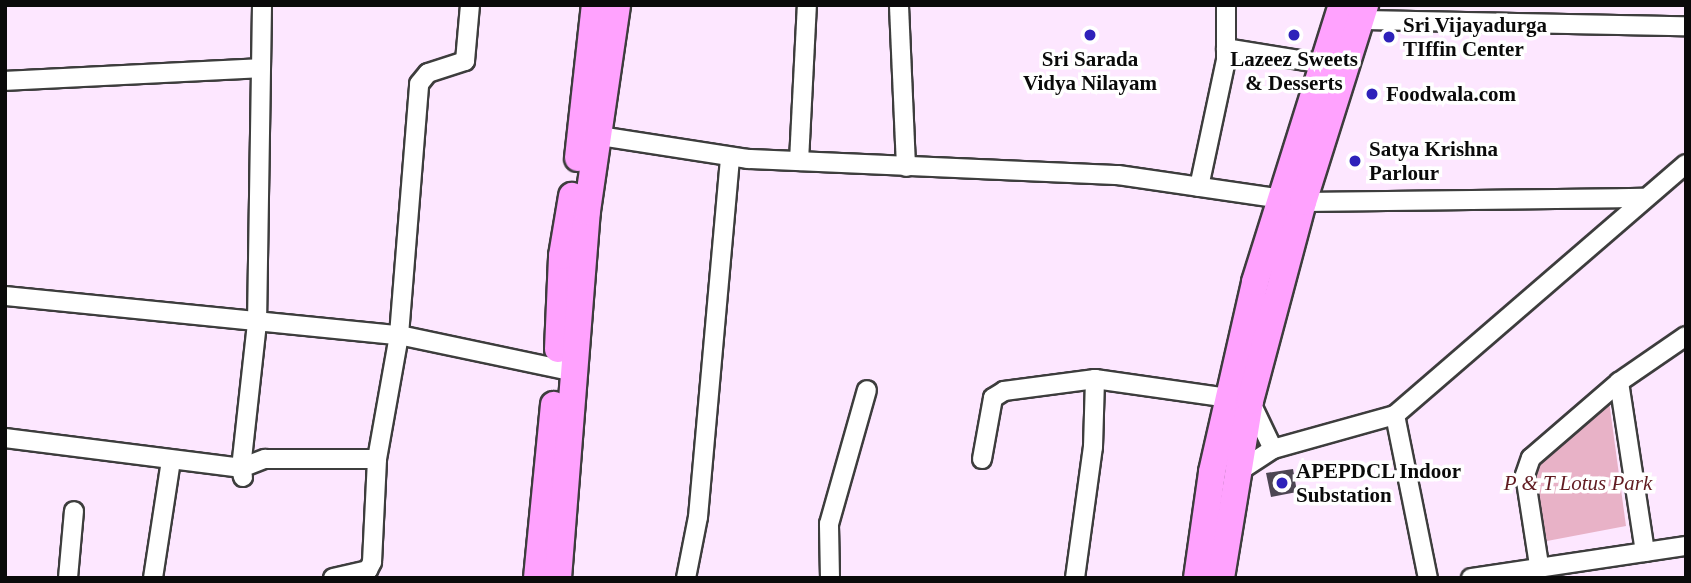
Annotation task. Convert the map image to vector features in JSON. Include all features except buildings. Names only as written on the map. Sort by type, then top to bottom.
[{"type":"main road","points":[[537,578],[566,371],[589,135],[595,5]]},
{"type":"main road","points":[[589,135],[617,5]]},
{"type":"main road","points":[[1197,578],[1324,64],[1356,10]]},
{"type":"main road","points":[[1292,199],[1356,10]]},
{"type":"main road","points":[[558,578],[566,371]]},
{"type":"main road","points":[[1221,578],[1238,471],[1240,398]]},
{"type":"street","points":[[243,473],[257,324],[262,5]]},
{"type":"street","points":[[333,578],[368,570],[372,562],[377,459],[399,335],[419,85],[428,73],[465,61],[470,5]]},
{"type":"street","points":[[799,161],[807,5]]},
{"type":"street","points":[[1199,187],[1226,48],[1226,5]]},
{"type":"street","points":[[899,6],[906,167]]},
{"type":"street","points":[[1356,10],[1686,26]]},
{"type":"street","points":[[1226,48],[1324,64]]},
{"type":"street","points":[[5,81],[260,68]]},
{"type":"street","points":[[589,135],[730,157],[1118,175],[1292,199],[1643,198]]},
{"type":"street","points":[[686,578],[698,517],[730,157]]},
{"type":"street","points":[[1238,471],[1273,449],[1395,415],[1643,198],[1686,164]]},
{"type":"street","points":[[5,296],[257,324],[399,335],[566,371]]},
{"type":"street","points":[[1539,565],[1527,466],[1619,382],[1686,336]]},
{"type":"street","points":[[982,459],[993,398],[1017,389],[1095,379],[1240,398],[1273,449]]},
{"type":"street","points":[[1075,578],[1093,447],[1095,379]]},
{"type":"street","points":[[1619,382],[1645,552]]},
{"type":"street","points":[[830,578],[829,524],[867,390]]},
{"type":"street","points":[[1395,415],[1428,578]]},
{"type":"street","points":[[5,438],[171,460],[243,473],[305,456],[377,459]]},
{"type":"street","points":[[153,578],[171,460]]},
{"type":"street","points":[[68,578],[74,511]]},
{"type":"street","points":[[1471,578],[1539,565],[1686,546]]},
{"type":"green space","name":"P & T Lotus Park","points":[[1609,401],[1626,526],[1547,541],[1532,466]]},
{"type":"place","name":"Sri Sarada Vidya Nilayam","points":[[1090,35]]},
{"type":"place","name":"Lazeez Sweets & Desserts","points":[[1294,35]]},
{"type":"place","name":"Sri Vijayadurga TIffin Center","points":[[1389,37]]},
{"type":"place","name":"Foodwala.com","points":[[1372,94]]},
{"type":"place","name":"Satya Krishna Parlour","points":[[1355,161]]},
{"type":"place","name":"APEPDCL Indoor Substation","points":[[1282,483]]}]
